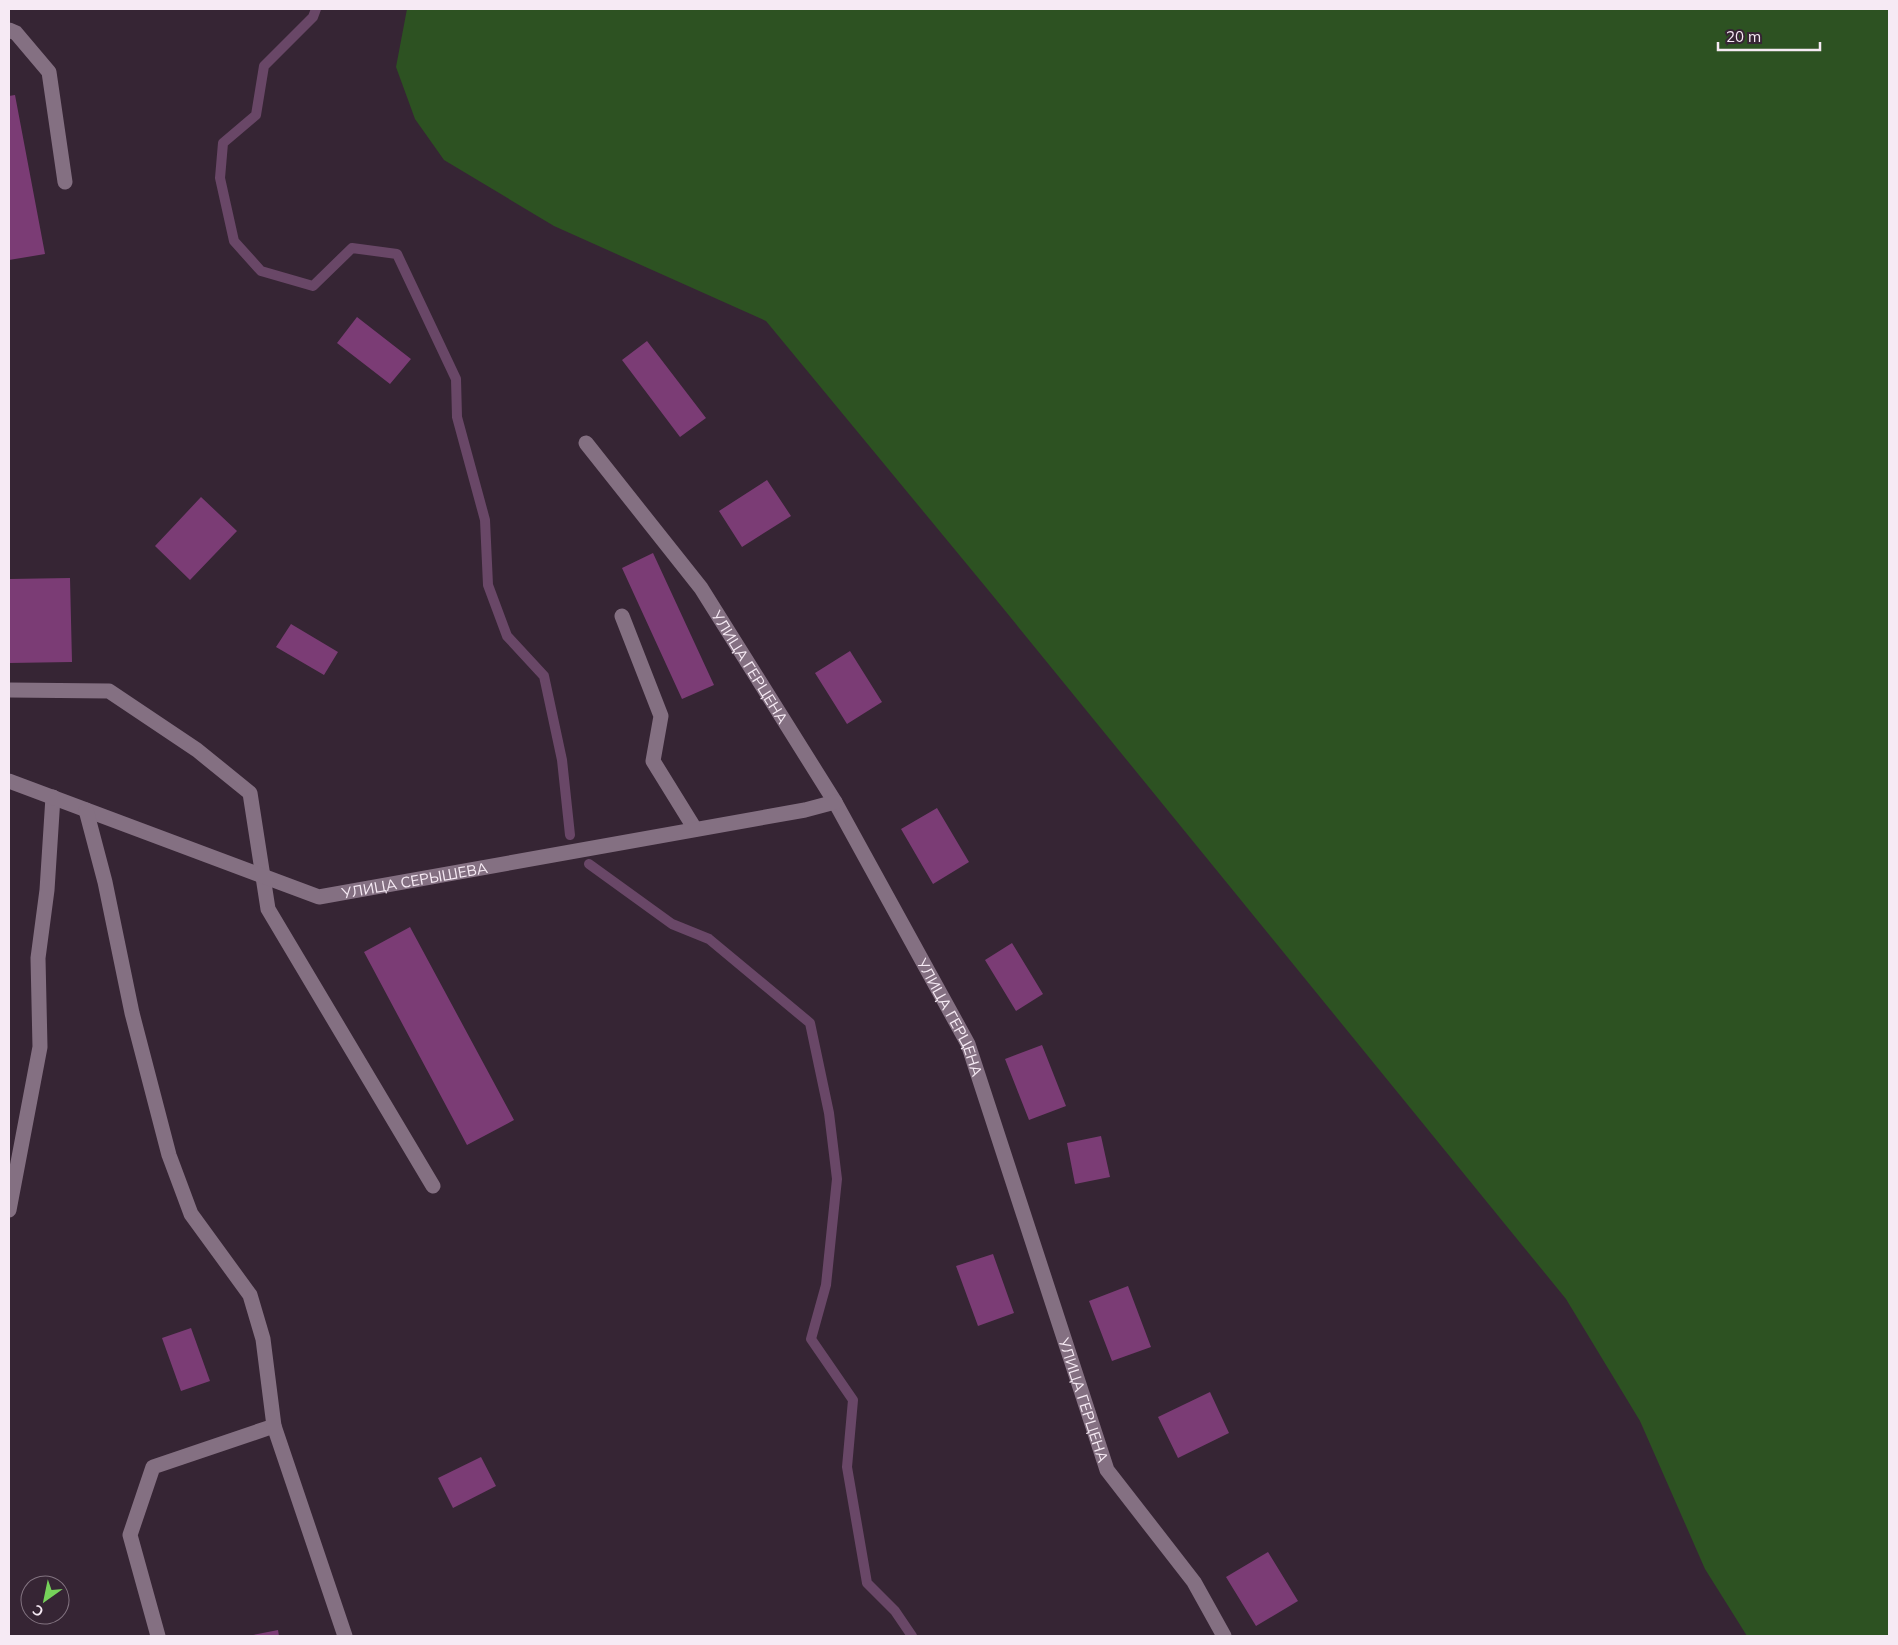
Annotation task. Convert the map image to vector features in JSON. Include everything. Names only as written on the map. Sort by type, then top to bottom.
[{"type":"street","points":[[9,30],[16,33],[48,72],[65,182]]},
{"type":"street","name":"УЛИЦА ГЕРЦЕНА","points":[[586,443],[701,588],[835,802],[968,1044],[1107,1470],[1194,1582],[1224,1636]]},
{"type":"street","points":[[622,616],[661,716],[653,761],[695,829]]},
{"type":"street","points":[[9,690],[109,691],[197,750],[250,794],[268,909],[433,1186]]},
{"type":"street","name":"УЛИЦА СЕРЫШЕВА","points":[[9,781],[319,897],[835,802]]},
{"type":"street","points":[[9,1210],[40,1047],[38,958],[47,890],[53,798]]},
{"type":"street","points":[[86,810],[105,882],[132,1013],[169,1156],[191,1214],[250,1295],[263,1339],[274,1426],[345,1636]]},
{"type":"street","points":[[158,1636],[130,1535],[153,1467],[274,1426]]},
{"type":"green space","points":[[407,9],[1889,9],[1889,1636],[1747,1636],[1705,1569],[1640,1421],[1566,1299],[989,591],[766,321],[554,226],[444,160],[415,119],[396,67]]},
{"type":"building","points":[[15,95],[45,254],[9,260],[9,96]]},
{"type":"building","points":[[357,317],[411,359],[390,384],[337,343]]},
{"type":"building","points":[[647,341],[706,418],[680,437],[622,360]]},
{"type":"building","points":[[767,480],[791,516],[742,547],[719,511]]},
{"type":"building","points":[[201,497],[237,531],[190,580],[155,546]]},
{"type":"building","points":[[653,553],[714,685],[682,699],[622,568]]},
{"type":"building","points":[[70,578],[72,662],[9,663],[9,579]]},
{"type":"building","points":[[291,624],[338,652],[324,675],[276,647]]},
{"type":"building","points":[[850,651],[882,702],[847,724],[815,673]]},
{"type":"building","points":[[937,808],[969,862],[933,884],[901,829]]},
{"type":"building","points":[[410,927],[514,1120],[467,1145],[364,952]]},
{"type":"building","points":[[1012,943],[1043,994],[1016,1011],[985,960]]},
{"type":"building","points":[[1042,1045],[1066,1106],[1029,1120],[1005,1059]]},
{"type":"building","points":[[1101,1136],[1110,1177],[1075,1184],[1067,1143]]},
{"type":"building","points":[[993,1254],[1014,1313],[978,1326],[956,1266]]},
{"type":"building","points":[[1128,1286],[1151,1347],[1112,1361],[1089,1301]]},
{"type":"building","points":[[191,1328],[210,1381],[181,1391],[162,1338]]},
{"type":"building","points":[[1210,1392],[1229,1433],[1178,1458],[1158,1417]]},
{"type":"building","points":[[481,1457],[496,1486],[453,1508],[438,1478]]},
{"type":"building","points":[[1268,1552],[1298,1601],[1256,1626],[1226,1577]]},
{"type":"building","points":[[278,1630],[279,1636],[253,1636],[253,1635]]},
{"type":"waterway","points":[[316,9],[313,17],[264,66],[256,115],[223,143],[220,178],[234,241],[261,271],[313,286],[352,248],[397,254],[456,379],[457,417],[485,520],[488,585],[507,636],[544,676],[562,760],[570,835]]},
{"type":"waterway","points":[[589,864],[672,924],[709,939],[810,1023],[829,1113],[837,1179],[826,1285],[811,1339],[853,1400],[847,1467],[867,1583],[895,1611],[912,1636]]}]
